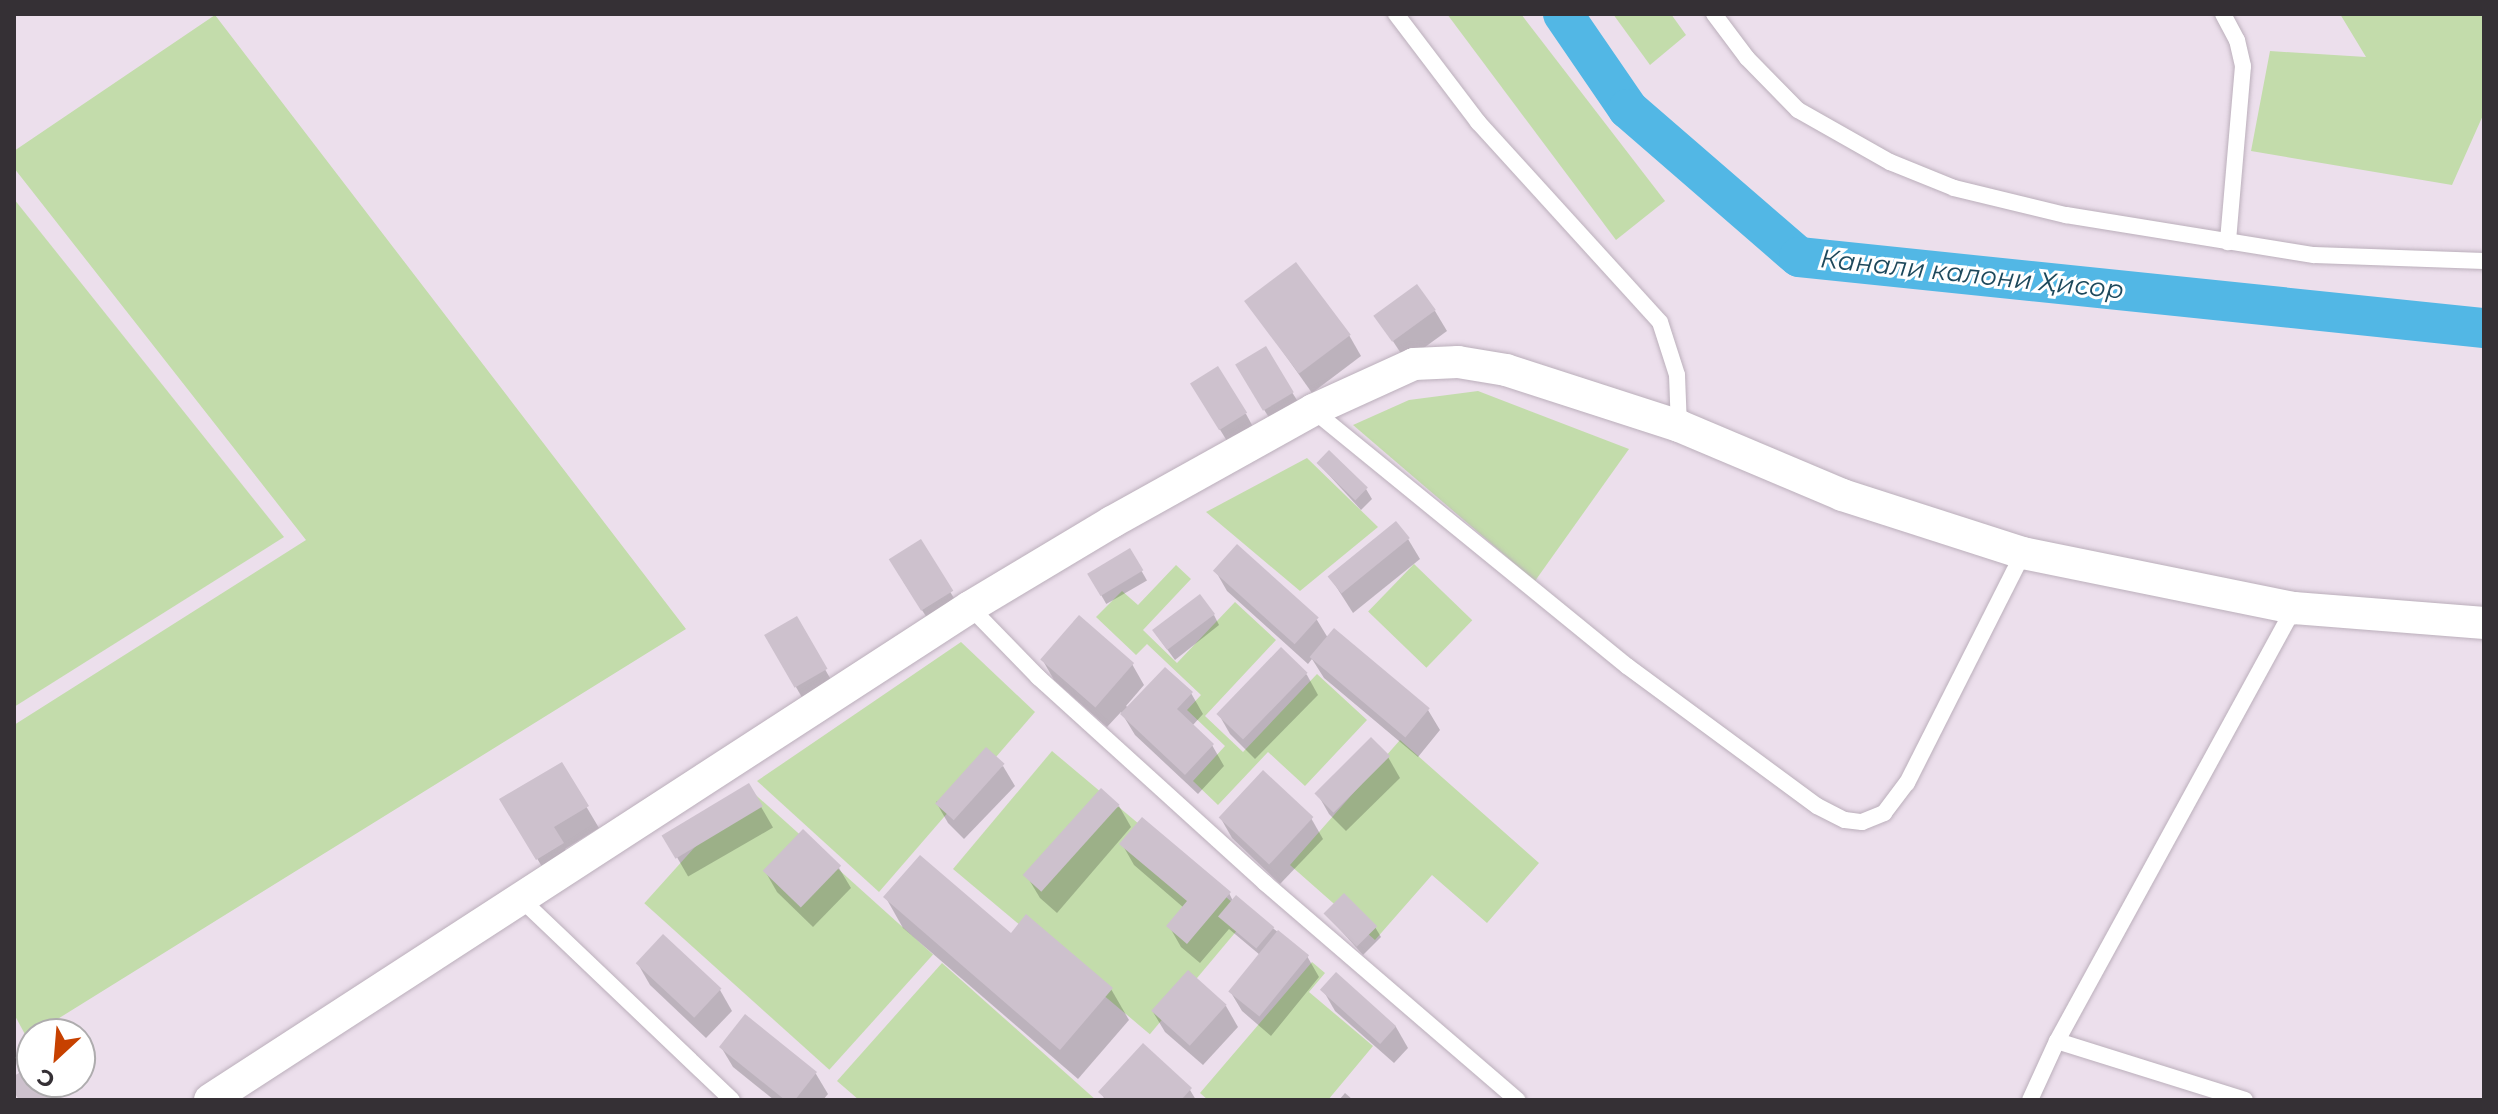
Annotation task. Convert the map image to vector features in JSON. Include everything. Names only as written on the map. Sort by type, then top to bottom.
[{"type":"street","points":[[210,1100],[970,607],[1112,522],[1313,410],[1414,364],[1458,362],[1506,370],[1679,426],[1842,495],[2023,553],[2294,608],[2484,623]]},
{"type":"lane","points":[[1396,14],[1478,122],[1660,322],[1677,375],[1679,426]]},
{"type":"lane","points":[[1714,14],[1747,58],[1798,110],[1890,162],[1954,188],[2066,215],[2314,255],[2484,261]]},
{"type":"lane","points":[[2223,14],[2237,40],[2243,66],[2228,242]]},
{"type":"lane","points":[[1313,410],[1627,666],[1817,806],[1845,820],[1862,822],[1884,813],[1907,783],[2023,553]]},
{"type":"lane","points":[[970,607],[1038,677],[1265,883],[1517,1100]]},
{"type":"lane","points":[[2030,1100],[2057,1041],[2294,608]]},
{"type":"lane","points":[[521,899],[732,1100]]},
{"type":"lane","points":[[2057,1041],[2245,1100]]},
{"type":"green space","points":[[1447,14],[1521,14],[1665,201],[1616,240]]},
{"type":"green space","points":[[1613,14],[1671,14],[1686,35],[1650,65]]},
{"type":"green space","points":[[2340,14],[2484,14],[2484,113],[2452,185],[2251,151],[2270,51],[2366,57]]},
{"type":"green space","points":[[215,15],[686,629],[59,1018],[16,1018],[14,1014],[14,725],[306,540],[14,168],[14,151]]},
{"type":"green space","points":[[14,199],[284,537],[14,707]]},
{"type":"green space","points":[[1478,391],[1629,449],[1535,581],[1353,425],[1409,400]]},
{"type":"green space","points":[[1307,458],[1378,527],[1300,591],[1206,512]]},
{"type":"green space","points":[[1414,564],[1472,620],[1426,668],[1368,611]]},
{"type":"green space","points":[[1176,565],[1191,579],[1143,630],[1177,663],[1235,602],[1276,640],[1205,716],[1243,752],[1317,674],[1367,720],[1305,786],[1268,752],[1218,805],[1193,781],[1225,746],[1187,710],[1201,695],[1147,644],[1136,655],[1096,617],[1122,591],[1138,605]]},
{"type":"green space","points":[[961,642],[1035,712],[879,892],[757,781]]},
{"type":"green space","points":[[1400,740],[1539,863],[1487,923],[1432,875],[1375,940],[1290,865]]},
{"type":"green space","points":[[1052,751],[1249,916],[1150,1034],[953,869]]},
{"type":"green space","points":[[748,788],[933,955],[829,1070],[644,903]]},
{"type":"green space","points":[[1312,962],[1325,973],[1309,992],[1373,1046],[1328,1100],[1208,1100],[1200,1093]]},
{"type":"green space","points":[[942,963],[1096,1100],[859,1100],[837,1081]]},
{"type":"building","points":[[1296,262],[1351,335],[1299,374],[1244,301]]},
{"type":"building","points":[[1417,284],[1436,310],[1392,342],[1373,316]]},
{"type":"building","points":[[1266,346],[1294,392],[1263,411],[1235,365]]},
{"type":"building","points":[[1218,366],[1247,413],[1219,430],[1190,383]]},
{"type":"building","points":[[1329,450],[1368,488],[1355,500],[1316,463]]},
{"type":"building","points":[[1396,521],[1410,538],[1341,593],[1328,576]]},
{"type":"building","points":[[921,539],[953,591],[921,611],[889,559]]},
{"type":"building","points":[[1237,544],[1319,618],[1295,644],[1213,571]]},
{"type":"building","points":[[1130,548],[1143,570],[1101,596],[1087,574]]},
{"type":"building","points":[[1200,594],[1215,614],[1167,650],[1152,630]]},
{"type":"building","points":[[1079,615],[1134,663],[1095,707],[1040,660]]},
{"type":"building","points":[[797,616],[828,669],[795,688],[764,635]]},
{"type":"building","points":[[1334,628],[1430,708],[1405,737],[1310,657]]},
{"type":"building","points":[[1281,647],[1308,673],[1243,740],[1216,714]]},
{"type":"building","points":[[1165,667],[1193,692],[1177,709],[1214,744],[1185,775],[1120,714]]},
{"type":"building","points":[[1371,737],[1390,756],[1334,813],[1314,794]]},
{"type":"building","points":[[986,747],[1005,764],[954,820],[935,803]]},
{"type":"building","points":[[562,762],[589,806],[554,827],[564,843],[536,860],[499,799]]},
{"type":"building","points":[[1263,770],[1313,817],[1269,865],[1219,818]]},
{"type":"building","points":[[749,783],[763,806],[675,859],[662,836]]},
{"type":"building","points":[[1101,788],[1120,805],[1041,892],[1023,875]]},
{"type":"building","points":[[1142,817],[1231,892],[1187,944],[1166,926],[1187,901],[1119,844]]},
{"type":"building","points":[[803,829],[841,866],[801,908],[763,871]]},
{"type":"building","points":[[920,855],[1011,933],[1026,914],[1113,988],[1060,1050],[883,897]]},
{"type":"building","points":[[1344,893],[1377,926],[1357,947],[1323,914]]},
{"type":"building","points":[[1236,895],[1274,927],[1256,949],[1218,916]]},
{"type":"building","points":[[1278,930],[1309,955],[1259,1017],[1228,991]]},
{"type":"building","points":[[663,934],[722,989],[694,1018],[636,963]]},
{"type":"building","points":[[1188,970],[1227,1005],[1190,1046],[1151,1011]]},
{"type":"building","points":[[1336,972],[1396,1026],[1380,1044],[1320,990]]},
{"type":"building","points":[[745,1014],[817,1072],[795,1100],[785,1100],[719,1047]]},
{"type":"building","points":[[1143,1043],[1192,1088],[1181,1100],[1107,1100],[1098,1092]]},
{"type":"building","points":[[18,1098],[63,1100],[19,1100]]},
{"type":"waterway","name":"Канали калони Ҳисор","points":[[1563,14],[1628,109],[1799,257],[2484,328]]}]
